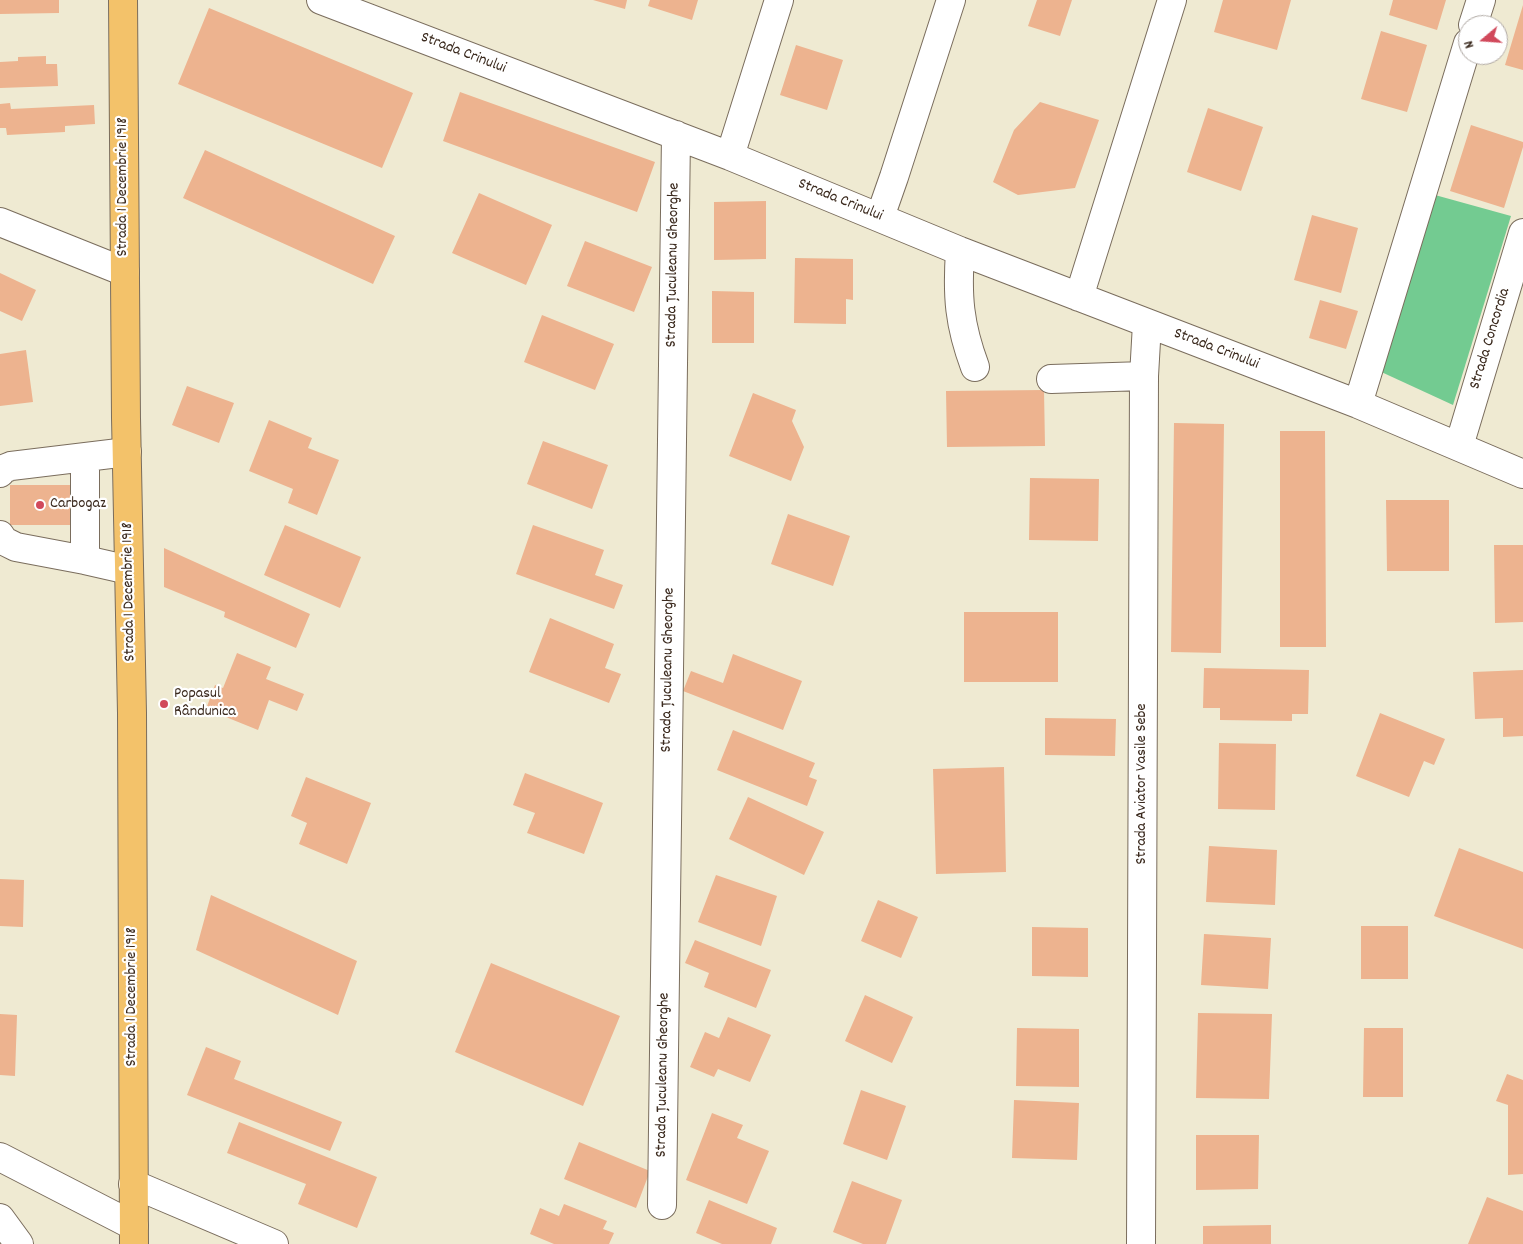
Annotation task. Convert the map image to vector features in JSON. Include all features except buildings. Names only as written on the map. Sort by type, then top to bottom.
[{"type":"main road","name":"Strada 1 Decembrie 1918","points":[[123,0],[127,452],[132,722],[134,1235]]},
{"type":"street","name":"Strada Crinului","points":[[322,0],[730,156],[960,251],[1358,404],[1523,474]]},
{"type":"street","points":[[730,156],[779,0]]},
{"type":"street","points":[[880,217],[951,0]]},
{"type":"street","points":[[1079,297],[1172,0]]},
{"type":"street","points":[[1477,15],[1481,0]]},
{"type":"street","points":[[1358,404],[1461,65]]},
{"type":"street","name":"Strada Țuculeanu Gheorghe","points":[[662,1205],[676,135]]},
{"type":"street","points":[[0,222],[125,272]]},
{"type":"street","name":"Strada Concordia","points":[[1459,446],[1523,233]]},
{"type":"street","points":[[960,251],[957,288],[960,316],[966,342],[975,367]]},
{"type":"street","name":"Strada Aviator Vasile Sebe","points":[[1141,1244],[1144,376],[1147,324]]},
{"type":"street","points":[[1051,379],[1144,376]]},
{"type":"street","points":[[0,473],[1,470],[10,466],[127,452]]},
{"type":"street","points":[[85,457],[85,560]]},
{"type":"street","points":[[0,535],[4,542],[16,547],[129,570]]},
{"type":"street","points":[[0,1157],[134,1235]]},
{"type":"street","points":[[133,1184],[274,1244]]},
{"type":"street","points":[[0,1218],[19,1244]]},
{"type":"green space","points":[[1435,195],[1511,216],[1453,405],[1377,370]]},
{"type":"place","name":"Carbogaz","points":[[40,505]]},
{"type":"place","name":"Popasul Rândunica","points":[[164,704]]}]
